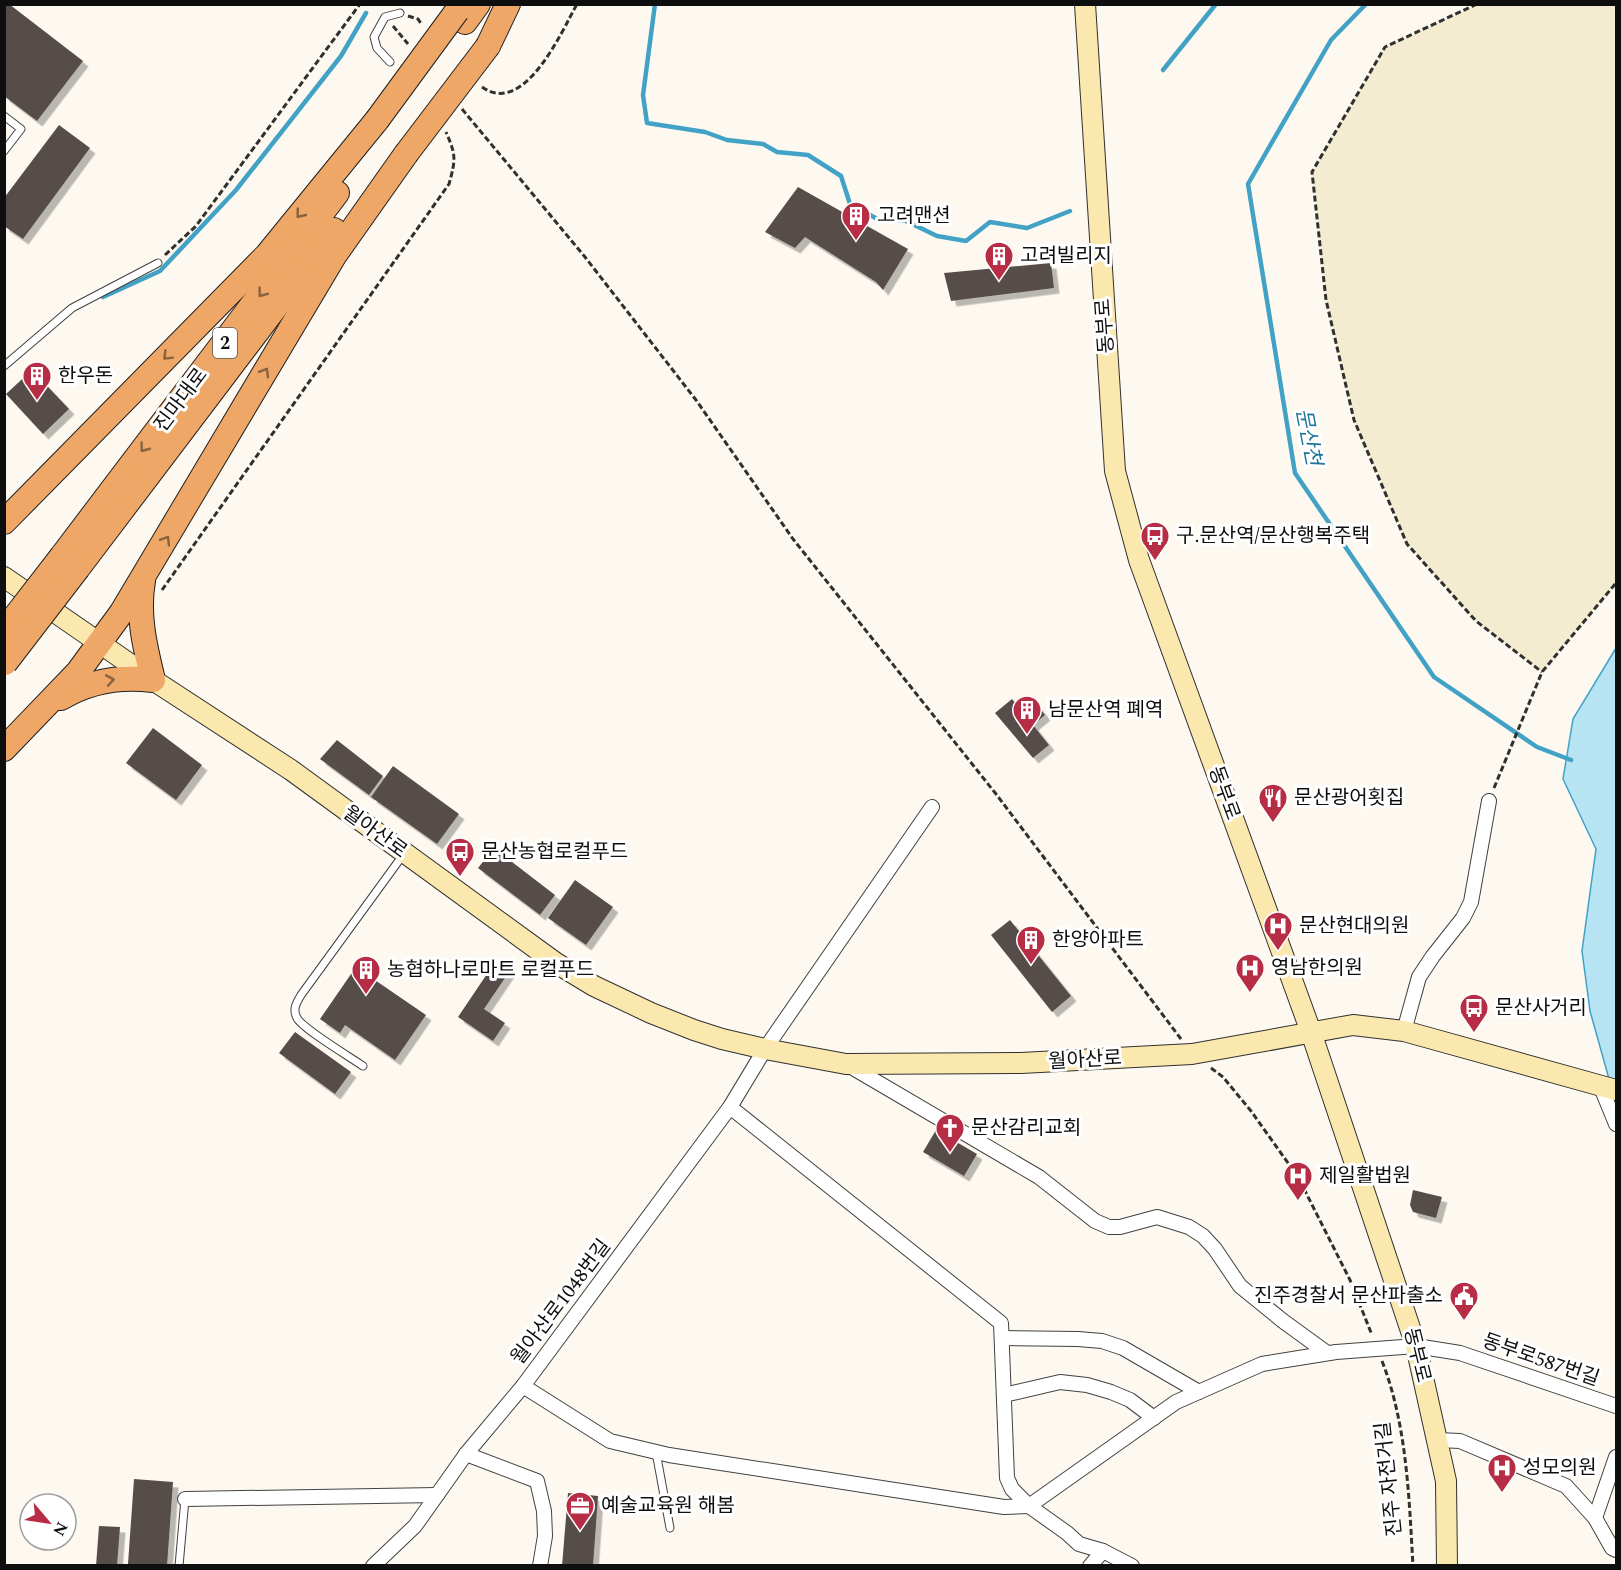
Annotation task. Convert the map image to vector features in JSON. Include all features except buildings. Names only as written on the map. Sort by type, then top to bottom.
[{"type":"highway","name":"2","points":[[392,137],[472,20],[502,4]]},
{"type":"highway","points":[[39,713],[62,697],[84,686],[134,677],[153,680],[144,645],[141,609],[152,584],[334,256],[392,137],[472,20],[508,4]]},
{"type":"highway","points":[[7,518],[267,255],[392,137]]},
{"type":"highway","name":"진마대로","points":[[70,562],[392,137]]},
{"type":"highway","name":"2","points":[[4,631],[70,562]]},
{"type":"highway","name":"2","points":[[4,663],[70,562]]},
{"type":"highway","points":[[4,749],[78,672],[123,612],[152,584]]},
{"type":"main road","name":"동부로","points":[[1085,4],[1115,471],[1139,560],[1311,1032],[1416,1346],[1446,1481],[1448,1566]]},
{"type":"main road","name":"월아산로","points":[[4,577],[153,680],[291,771],[556,963],[594,986],[651,1013],[722,1039],[846,1064],[1021,1063],[1192,1054],[1353,1025],[1404,1031],[1609,1088]]},
{"type":"street","points":[[1404,1031],[1419,977],[1432,956],[1463,918],[1471,902],[1489,801]]},
{"type":"street","points":[[765,1049],[932,807]]},
{"type":"street","name":"월아산로1048번길","points":[[373,1566],[415,1526],[466,1454],[523,1386],[730,1107],[765,1049]]},
{"type":"street","points":[[846,1064],[1031,1172],[1095,1221],[1109,1227],[1120,1227],[1157,1217],[1189,1227],[1203,1236],[1215,1249],[1240,1286],[1327,1353]]},
{"type":"street","points":[[1609,1088],[1617,1124]]},
{"type":"street","points":[[730,1107],[1001,1323],[1006,1479],[1012,1489],[1029,1506],[1079,1544],[1103,1551],[1132,1566]]},
{"type":"street","points":[[1003,1338],[1102,1341],[1123,1348],[1198,1392]]},
{"type":"street","name":"동부로587번길","points":[[1029,1506],[1176,1402],[1262,1364],[1327,1353],[1416,1346],[1460,1353],[1617,1406]]},
{"type":"street","points":[[1004,1395],[1060,1382],[1087,1385],[1111,1392],[1130,1401],[1154,1418]]},
{"type":"street","points":[[523,1386],[610,1441],[656,1452],[983,1504],[1004,1507],[1029,1506]]},
{"type":"street","points":[[1438,1440],[1460,1441],[1566,1486],[1595,1518],[1612,1548],[1617,1550]]},
{"type":"street","points":[[466,1454],[537,1481],[544,1511],[545,1536],[540,1566]]},
{"type":"street","points":[[1595,1518],[1617,1457]]},
{"type":"street","points":[[185,1499],[437,1495]]},
{"type":"street","points":[[1090,1566],[1103,1551]]},
{"type":"lane","points":[[390,62],[377,48],[374,37],[385,17],[399,13]]},
{"type":"lane","points":[[4,116],[21,129],[4,151]]},
{"type":"lane","points":[[4,366],[72,308],[158,263]]},
{"type":"lane","points":[[363,1066],[305,1027],[296,1017],[295,1007],[301,995],[404,853]]},
{"type":"lane","points":[[656,1452],[670,1528]]},
{"type":"lane","points":[[179,1566],[185,1499]]},
{"type":"path","points":[[158,263],[196,226],[360,4]]},
{"type":"path","points":[[1477,4],[1384,47],[1312,172],[1326,300],[1353,420],[1407,544],[1476,621],[1542,672]]},
{"type":"path","points":[[385,17],[414,52]]},
{"type":"path","name":"진주 자전거길","points":[[458,104],[585,257],[696,400],[793,539],[996,794],[1192,1054],[1223,1077],[1251,1110],[1298,1177],[1350,1280],[1386,1373],[1401,1426],[1413,1566]]},
{"type":"path","points":[[152,584],[449,184],[455,153],[443,123]]},
{"type":"path","points":[[1489,801],[1542,672],[1617,583]]},
{"type":"shaded area","points":[[1477,5],[1616,5],[1616,583],[1542,672],[1476,621],[1407,544],[1354,420],[1326,300],[1312,172],[1385,47]]},
{"type":"water","points":[[1616,648],[1616,1104],[1590,1011],[1582,951],[1596,849],[1563,779],[1573,719]]},
{"type":"waterway","points":[[655,4],[643,95],[647,123],[705,132],[727,140],[763,144],[777,152],[808,155],[841,176],[850,204],[881,221],[904,220],[937,236],[966,241],[990,222],[1027,228],[1070,211]]},
{"type":"waterway","points":[[1163,70],[1216,4]]},
{"type":"waterway","name":"문산천","points":[[1366,4],[1331,40],[1248,184],[1295,473],[1434,677],[1537,747],[1571,760]]},
{"type":"waterway","points":[[103,297],[160,271],[236,190],[341,56],[366,13]]},
{"type":"place","name":"고려맨션","points":[[856,242]]},
{"type":"place","name":"고려빌리지","points":[[999,282]]},
{"type":"place","name":"한우돈","points":[[37,402]]},
{"type":"place","name":"구.문산역/문산행복주택","points":[[1155,562]]},
{"type":"place","name":"남문산역 폐역","points":[[1027,736]]},
{"type":"place","name":"문산광어횟집","points":[[1273,824]]},
{"type":"place","name":"문산농협로컬푸드","points":[[460,878]]},
{"type":"place","name":"문산현대의원","points":[[1278,952]]},
{"type":"place","name":"한양아파트","points":[[1031,966]]},
{"type":"place","name":"영남한의원","points":[[1250,994]]},
{"type":"place","name":"농협하나로마트 로컬푸드","points":[[366,996]]},
{"type":"place","name":"문산사거리","points":[[1474,1034]]},
{"type":"place","name":"문산감리교회","points":[[950,1154]]},
{"type":"place","name":"제일활법원","points":[[1298,1202]]},
{"type":"place","name":"진주경찰서 문산파출소","points":[[1464,1322]]},
{"type":"place","name":"성모의원","points":[[1502,1494]]},
{"type":"place","name":"예술교육원 해봄","points":[[580,1532]]}]
